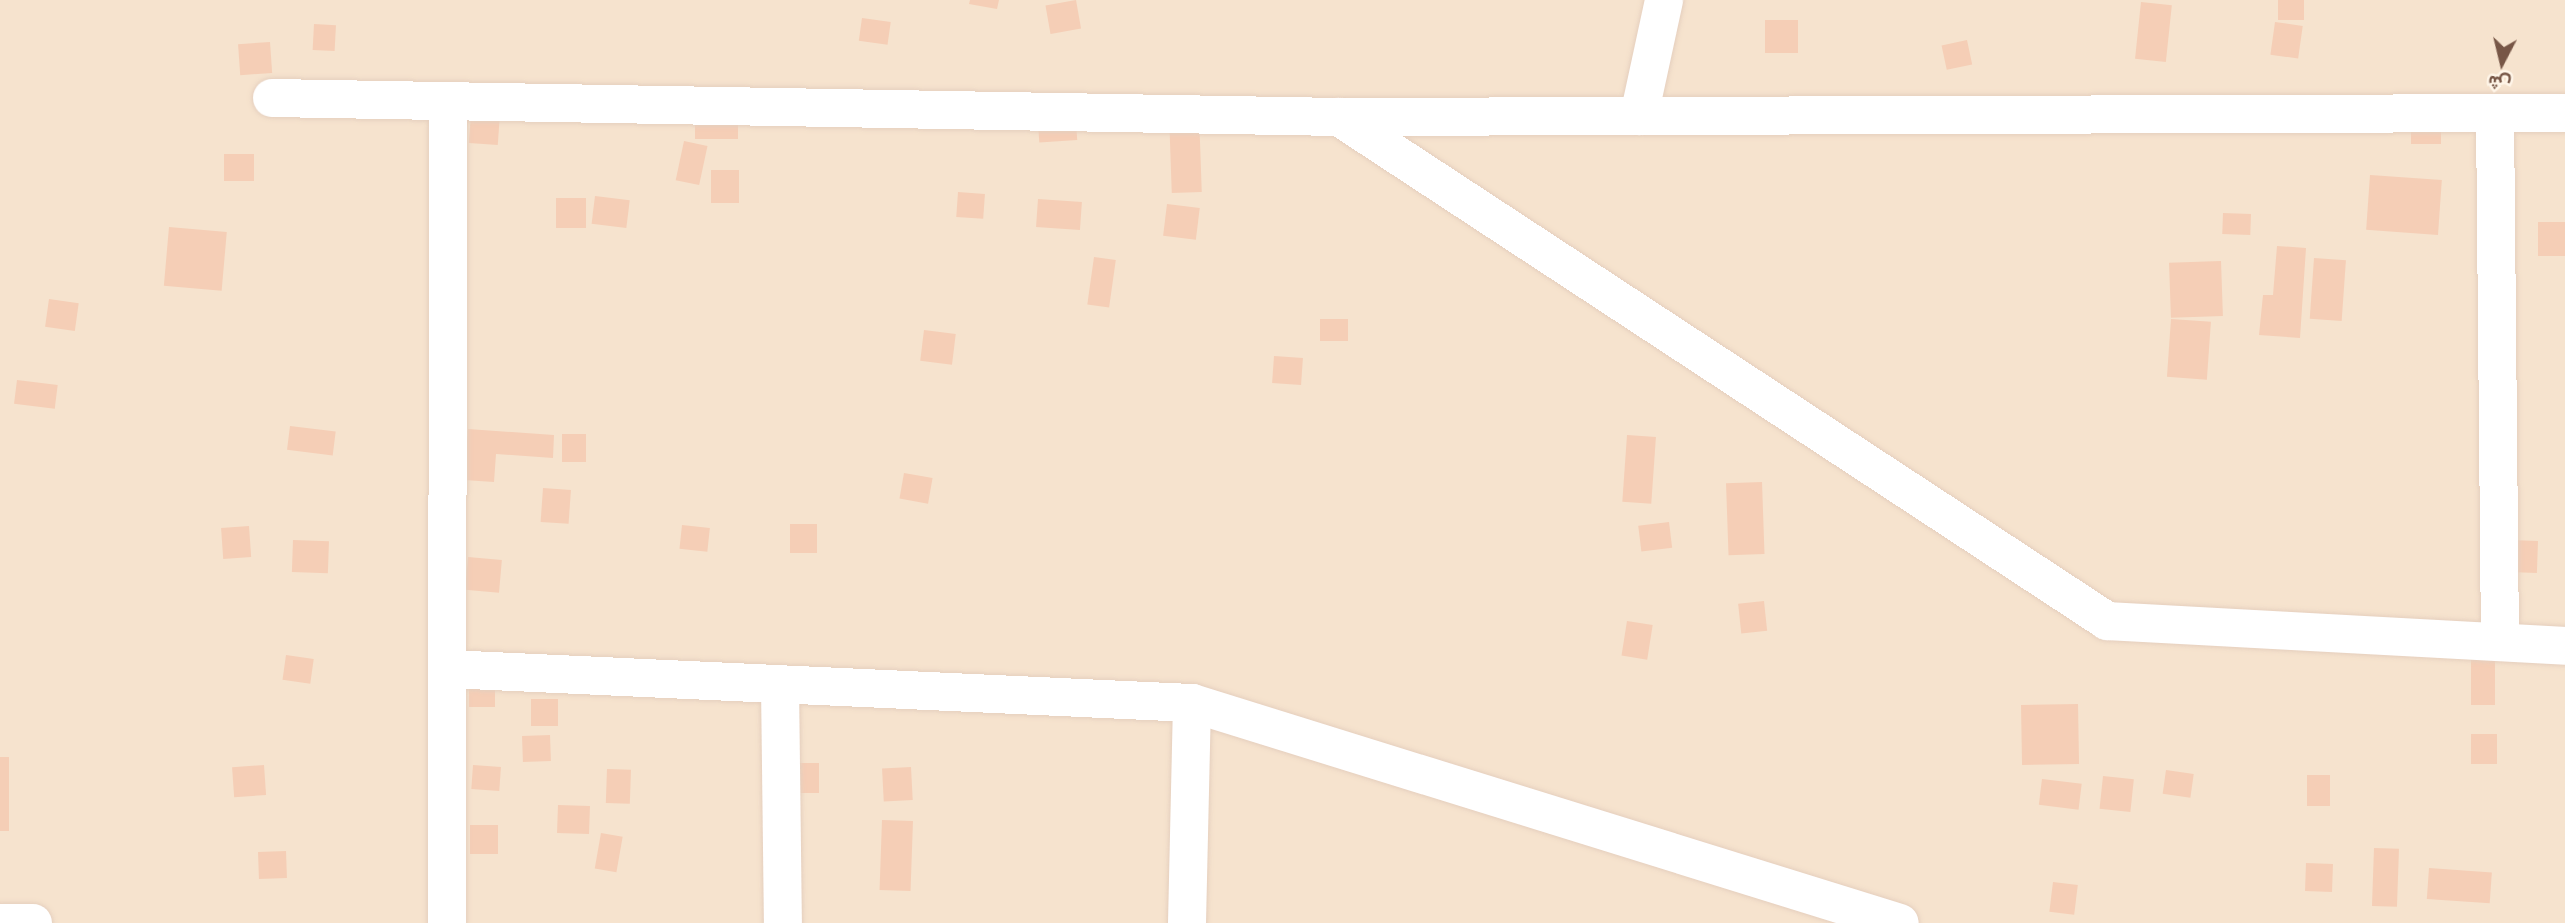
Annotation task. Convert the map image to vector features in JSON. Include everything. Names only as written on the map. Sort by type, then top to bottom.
[{"type":"street","points":[[1639,116],[1664,0]]},
{"type":"street","points":[[272,98],[1339,117],[2565,113]]},
{"type":"street","points":[[447,923],[448,102]]},
{"type":"street","points":[[2495,113],[2500,642]]},
{"type":"street","points":[[1339,117],[2107,621],[2565,646]]},
{"type":"street","points":[[448,669],[1192,703],[1900,923]]},
{"type":"street","points":[[780,685],[783,923]]},
{"type":"street","points":[[1187,923],[1192,703]]},
{"type":"street","points":[[0,923],[33,923]]},
{"type":"shaded area","points":[[0,0],[2565,0],[2565,923],[0,923]]},
{"type":"building","points":[[970,0],[999,0],[997,9],[969,4]]},
{"type":"building","points":[[1076,0],[1081,29],[1051,34],[1045,5]]},
{"type":"building","points":[[2278,0],[2304,0],[2304,20],[2278,20]]},
{"type":"building","points":[[2141,2],[2172,5],[2166,62],[2135,59]]},
{"type":"building","points":[[862,18],[891,22],[888,45],[859,41]]},
{"type":"building","points":[[1765,20],[1798,20],[1798,53],[1765,53]]},
{"type":"building","points":[[2275,22],[2303,26],[2298,59],[2270,55]]},
{"type":"building","points":[[314,24],[336,25],[335,51],[313,50]]},
{"type":"building","points":[[1967,40],[1972,64],[1947,70],[1942,45]]},
{"type":"building","points":[[270,42],[272,73],[240,75],[238,44]]},
{"type":"building","points":[[1075,108],[1077,140],[1039,143],[1037,111]]},
{"type":"building","points":[[471,112],[500,114],[498,145],[469,143]]},
{"type":"building","points":[[1199,113],[1202,192],[1172,193],[1169,114]]},
{"type":"building","points":[[695,114],[738,114],[738,139],[695,139]]},
{"type":"building","points":[[2411,118],[2441,118],[2441,144],[2411,144]]},
{"type":"building","points":[[684,141],[707,146],[699,185],[676,180]]},
{"type":"building","points":[[224,154],[254,154],[254,181],[224,181]]},
{"type":"building","points":[[711,170],[739,170],[739,203],[711,203]]},
{"type":"building","points":[[2370,175],[2442,180],[2438,235],[2366,230]]},
{"type":"building","points":[[958,192],[985,194],[983,219],[956,217]]},
{"type":"building","points":[[595,196],[630,200],[626,228],[592,224]]},
{"type":"building","points":[[556,198],[586,198],[586,228],[556,228]]},
{"type":"building","points":[[1038,199],[1082,202],[1080,230],[1036,227]]},
{"type":"building","points":[[1167,204],[1200,208],[1196,240],[1163,236]]},
{"type":"building","points":[[2223,213],[2251,214],[2250,235],[2222,234]]},
{"type":"building","points":[[2538,222],[2565,222],[2565,256],[2538,256]]},
{"type":"building","points":[[169,227],[227,232],[222,291],[164,286]]},
{"type":"building","points":[[2277,246],[2306,248],[2300,338],[2259,335],[2263,295],[2273,295]]},
{"type":"building","points":[[1094,257],[1116,260],[1109,308],[1087,305]]},
{"type":"building","points":[[2314,258],[2346,260],[2342,321],[2310,319]]},
{"type":"building","points":[[2221,261],[2223,316],[2171,318],[2169,263]]},
{"type":"building","points":[[49,299],[79,303],[75,331],[45,327]]},
{"type":"building","points":[[1320,319],[1348,319],[1348,341],[1320,341]]},
{"type":"building","points":[[2171,319],[2211,322],[2207,380],[2167,377]]},
{"type":"building","points":[[924,330],[956,334],[952,365],[920,361]]},
{"type":"building","points":[[1274,356],[1303,358],[1301,385],[1272,383]]},
{"type":"building","points":[[17,380],[58,385],[55,409],[14,404]]},
{"type":"building","points":[[290,426],[336,432],[333,455],[287,450]]},
{"type":"building","points":[[468,429],[554,435],[553,458],[496,454],[494,482],[464,480]]},
{"type":"building","points":[[562,434],[586,434],[586,462],[562,462]]},
{"type":"building","points":[[1627,435],[1656,437],[1651,504],[1622,502]]},
{"type":"building","points":[[904,473],[933,478],[928,504],[899,499]]},
{"type":"building","points":[[1762,482],[1765,554],[1729,555],[1726,483]]},
{"type":"building","points":[[543,488],[571,490],[569,524],[541,522]]},
{"type":"building","points":[[1669,522],[1672,548],[1641,552],[1638,526]]},
{"type":"building","points":[[790,524],[817,524],[817,553],[790,553]]},
{"type":"building","points":[[682,525],[710,528],[707,552],[679,549]]},
{"type":"building","points":[[249,526],[251,557],[223,559],[221,528]]},
{"type":"building","points":[[293,540],[329,541],[328,573],[292,572]]},
{"type":"building","points":[[2503,540],[2538,541],[2537,573],[2502,572]]},
{"type":"building","points":[[468,557],[502,560],[499,593],[465,590]]},
{"type":"building","points":[[1764,601],[1767,631],[1741,634],[1738,604]]},
{"type":"building","points":[[1627,621],[1653,625],[1647,660],[1622,656]]},
{"type":"building","points":[[2471,638],[2495,638],[2495,705],[2471,705]]},
{"type":"building","points":[[469,654],[495,654],[495,707],[469,707]]},
{"type":"building","points":[[286,655],[314,659],[310,684],[283,680]]},
{"type":"building","points":[[531,699],[558,699],[558,726],[531,726]]},
{"type":"building","points":[[2078,704],[2079,764],[2022,765],[2021,705]]},
{"type":"building","points":[[2471,734],[2497,734],[2497,764],[2471,764]]},
{"type":"building","points":[[550,735],[551,761],[523,762],[522,736]]},
{"type":"building","points":[[0,757],[9,757],[9,831],[0,831]]},
{"type":"building","points":[[792,763],[819,763],[819,793],[792,793]]},
{"type":"building","points":[[264,765],[266,795],[234,797],[232,767]]},
{"type":"building","points":[[473,765],[501,767],[499,791],[471,789]]},
{"type":"building","points":[[911,767],[913,800],[884,801],[882,769]]},
{"type":"building","points":[[607,769],[631,770],[630,804],[606,803]]},
{"type":"building","points":[[2166,770],[2194,774],[2190,798],[2163,794]]},
{"type":"building","points":[[2307,775],[2330,775],[2330,806],[2307,806]]},
{"type":"building","points":[[2103,776],[2134,779],[2130,812],[2100,809]]},
{"type":"building","points":[[2042,779],[2082,784],[2079,810],[2039,805]]},
{"type":"building","points":[[558,805],[590,806],[589,834],[557,833]]},
{"type":"building","points":[[882,820],[913,821],[911,891],[880,890]]},
{"type":"building","points":[[470,825],[498,825],[498,854],[470,854]]},
{"type":"building","points":[[601,833],[623,837],[616,872],[595,868]]},
{"type":"building","points":[[2374,848],[2399,849],[2397,907],[2372,906]]},
{"type":"building","points":[[286,851],[287,878],[259,879],[258,852]]},
{"type":"building","points":[[2306,863],[2333,864],[2332,892],[2305,891]]},
{"type":"building","points":[[2429,868],[2492,872],[2490,903],[2427,899]]},
{"type":"building","points":[[2053,882],[2078,885],[2074,915],[2049,912]]}]
